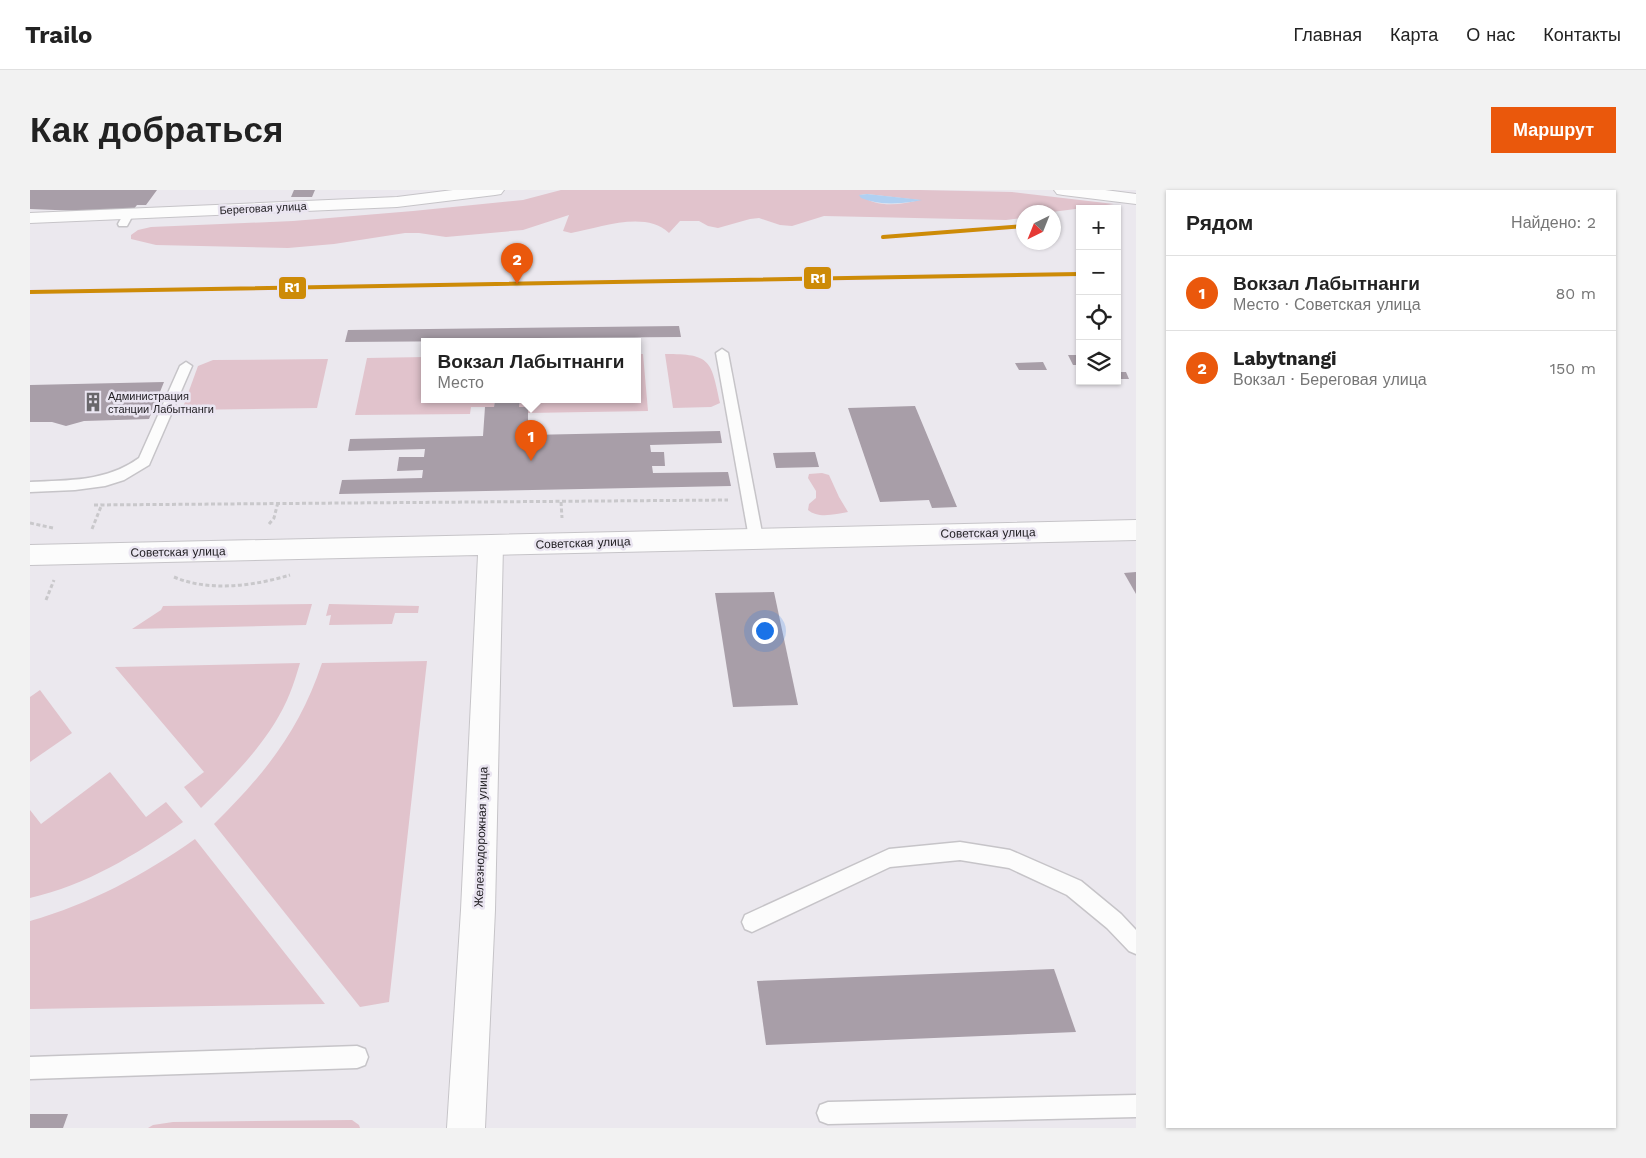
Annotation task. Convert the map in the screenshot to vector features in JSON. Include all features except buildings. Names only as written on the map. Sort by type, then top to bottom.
[{"type":"street","name":"Береговая улица","points":[[30,218],[126,219],[397,202],[494,190]]},
{"type":"street","points":[[1063,190],[1136,199]]},
{"type":"street","name":"Советская улица","points":[[30,555],[1136,530]]},
{"type":"street","name":"Железнодорожная улица","points":[[466,1128],[478,910],[491,545]]},
{"type":"lane","points":[[722,353],[756,538]]},
{"type":"lane","points":[[30,487],[91,484],[118,478],[137,467],[144,461],[186,366]]},
{"type":"lane","points":[[752,922],[889,858],[960,851],[1010,859],[1074,888],[1114,922],[1136,944]]},
{"type":"lane","points":[[30,1068],[356,1057]]},
{"type":"lane","points":[[828,1113],[1136,1106]]},
{"type":"path","points":[[93,505],[749,500]]},
{"type":"shaded area","points":[[561,190],[920,190],[1012,192],[1114,204],[1076,205],[1076,209],[1061,211],[1061,205],[1016,205],[1016,219],[1006,220],[824,216],[792,226],[780,225],[759,218],[718,228],[708,226],[699,221],[680,221],[669,233],[659,226],[648,223],[622,222],[571,233],[563,231],[569,215],[523,230],[446,237],[405,233],[334,244],[288,248],[156,245],[131,239],[131,235],[138,230],[151,227],[293,221],[523,200]],"holes":[[[867,194],[919,200],[881,204],[860,195]]]},
{"type":"shaded area","points":[[641,354],[643,354],[648,411],[528,413],[528,407],[519,407],[520,403],[641,403]]},
{"type":"shaded area","points":[[665,354],[692,356],[706,362],[714,377],[720,403],[711,407],[673,408]]},
{"type":"shaded area","points":[[421,357],[421,403],[495,403],[494,407],[471,407],[470,414],[355,415],[367,358]]},
{"type":"shaded area","points":[[328,359],[317,408],[182,410],[198,366],[213,360]]},
{"type":"shaded area","points":[[822,473],[829,475],[848,512],[822,515],[808,510],[809,504],[816,498],[816,491],[808,478],[809,474]]},
{"type":"shaded area","points":[[312,604],[306,625],[132,629],[161,610],[163,606]]},
{"type":"shaded area","points":[[329,604],[419,606],[418,613],[395,613],[392,624],[329,625],[331,615],[326,616]]},
{"type":"shaded area","points":[[427,661],[389,1002],[360,1007],[214,824],[249,788],[278,750],[303,710],[322,663]]},
{"type":"shaded area","points":[[300,663],[282,710],[263,740],[252,755],[201,808],[184,787],[204,772],[115,667]]},
{"type":"shaded area","points":[[40,690],[72,733],[30,762],[30,697]]},
{"type":"shaded area","points":[[110,772],[146,817],[166,802],[183,822],[110,868],[71,885],[30,898],[30,810],[41,824]]},
{"type":"shaded area","points":[[195,839],[325,1004],[30,1009],[30,921],[74,906],[116,887],[156,865]]},
{"type":"shaded area","points":[[352,1120],[360,1128],[148,1128],[153,1125],[173,1122]]},
{"type":"water","points":[[867,194],[922,200],[884,203],[869,201],[861,198],[859,195]]},
{"type":"transit line","name":"R1","points":[[883,237],[1016,227]]},
{"type":"transit line","name":"R1","points":[[30,292],[1076,274]]},
{"type":"place","name":"Labytnangi","points":[[517,284]]},
{"type":"place","name":"Администрация станции Лабытнанги","points":[[93,402]]},
{"type":"place","name":"Вокзал Лабытнанги","points":[[531,461]]}]
